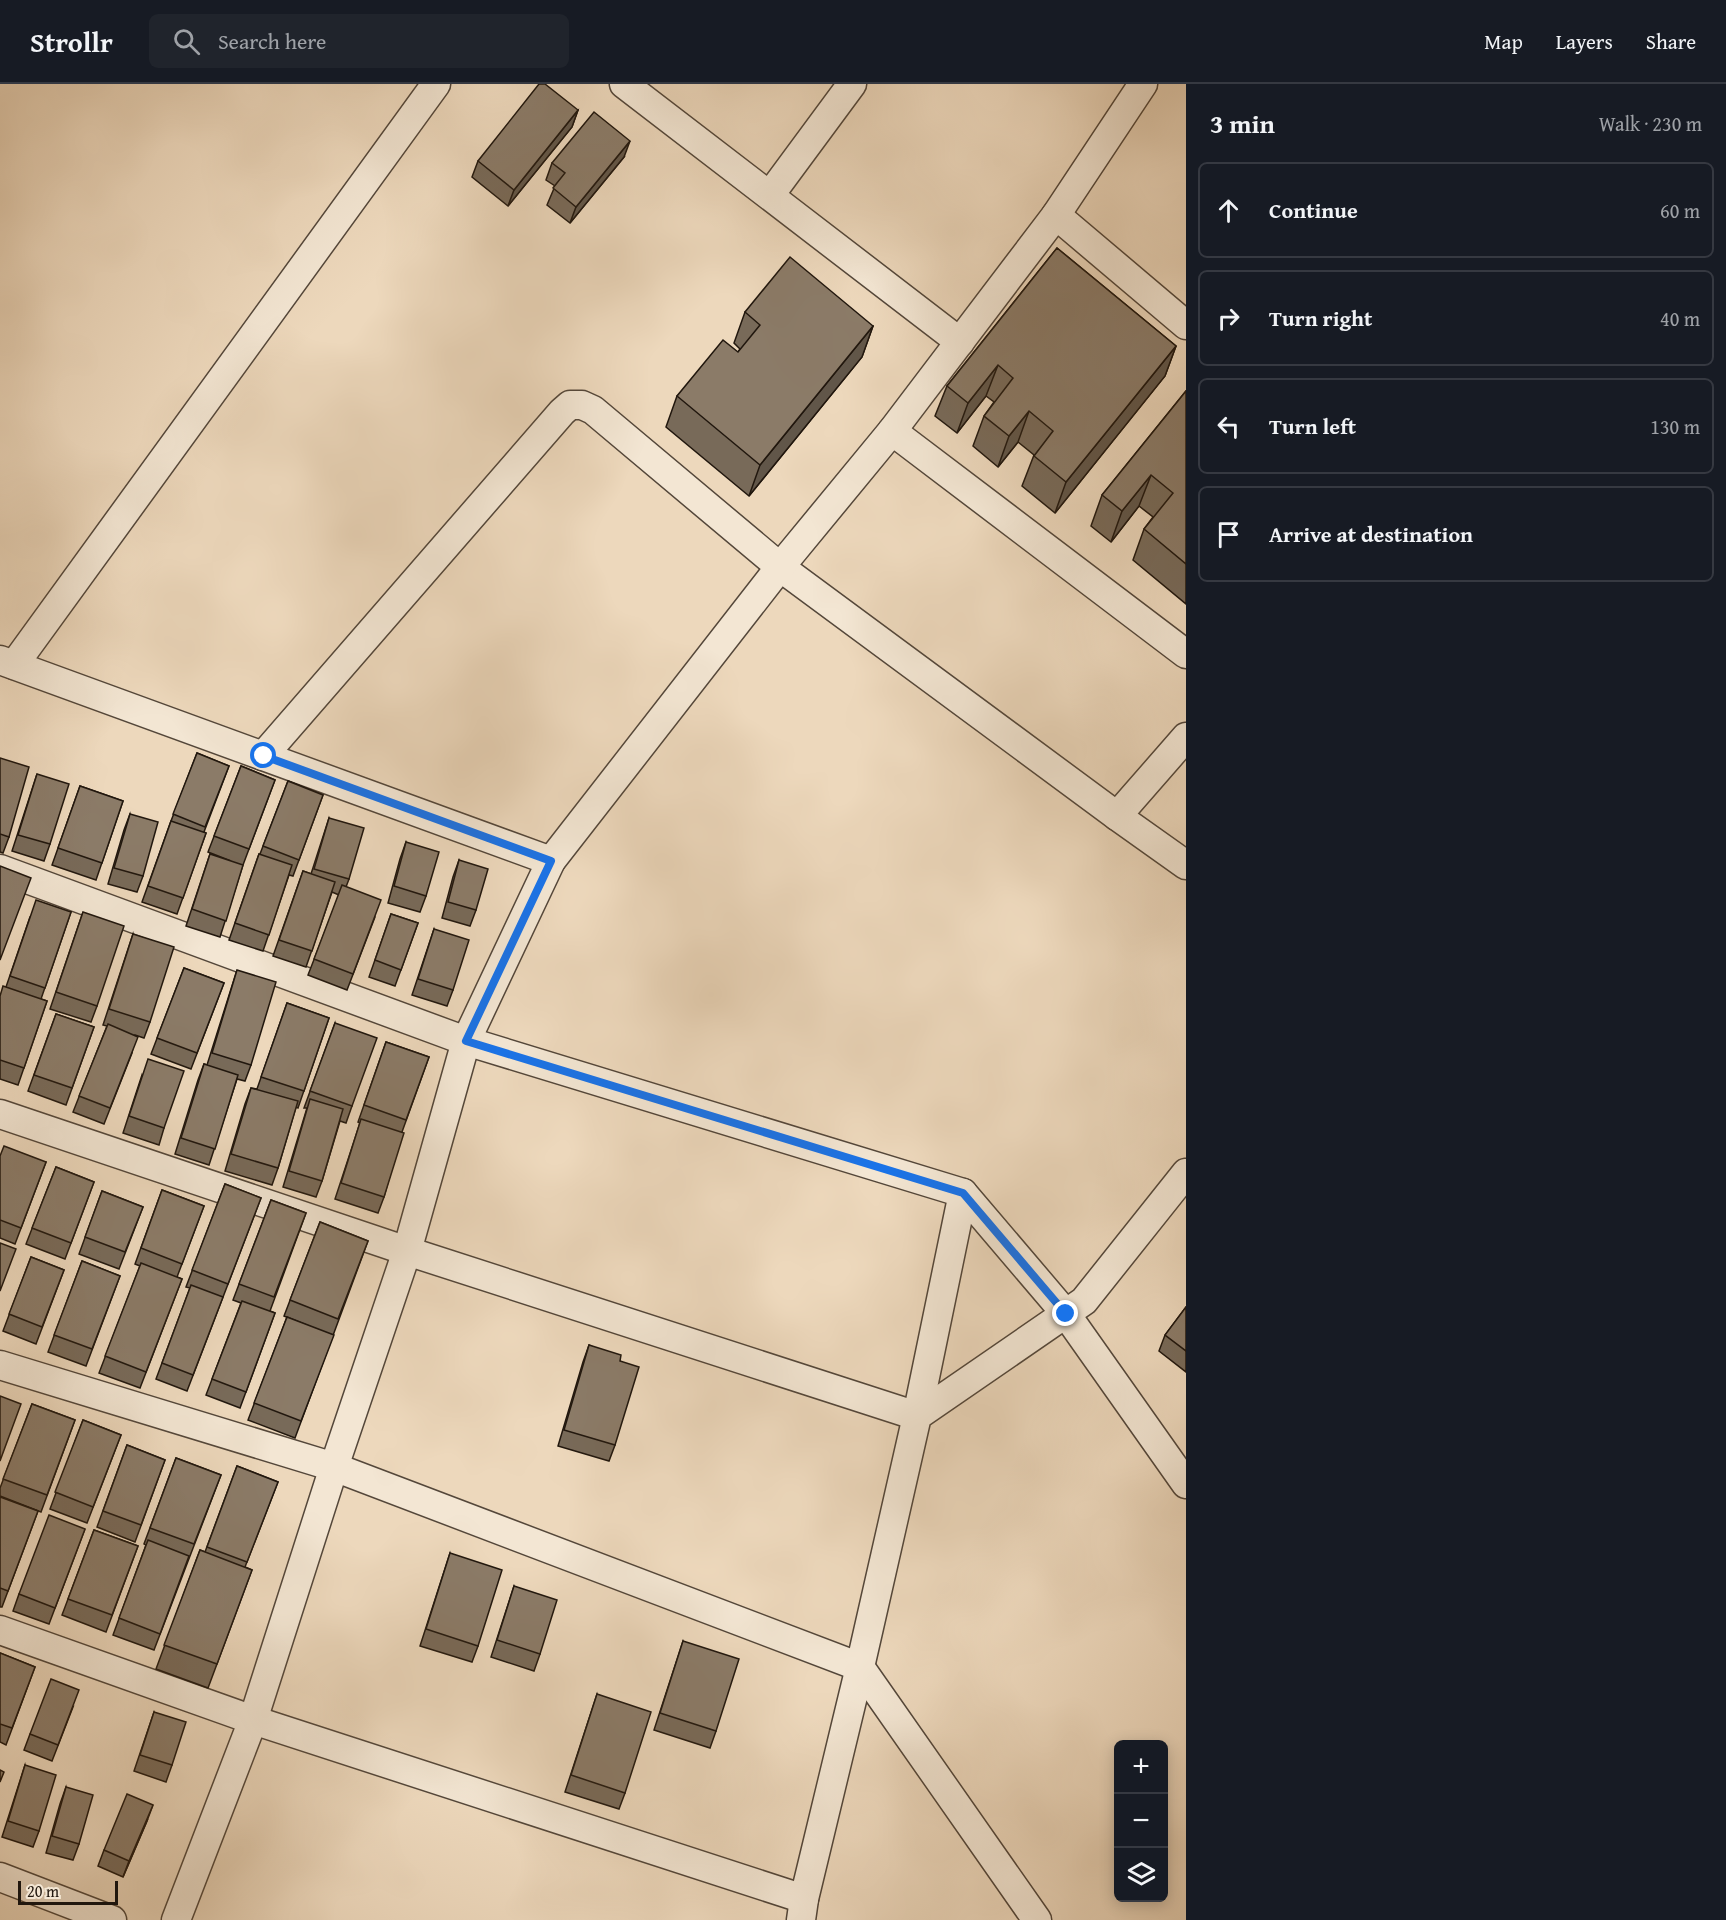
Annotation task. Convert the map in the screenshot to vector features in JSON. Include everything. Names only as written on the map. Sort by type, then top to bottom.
[{"type":"street","points":[[436,84],[7,662],[551,861]]},
{"type":"street","points":[[624,84],[960,342]]},
{"type":"street","points":[[770,195],[852,84]]},
{"type":"street","points":[[177,1920],[253,1720],[334,1467],[407,1251],[466,1041],[551,861],[780,567],[892,432],[1056,215],[1143,84]]},
{"type":"street","points":[[1056,215],[1186,325]]},
{"type":"street","points":[[264,756],[570,405],[582,405],[593,410],[780,567],[1186,865]]},
{"type":"street","points":[[892,432],[1186,654]]},
{"type":"street","points":[[1117,816],[1186,737]]},
{"type":"street","points":[[0,869],[466,1041],[963,1193],[1066,1314],[1186,1484]]},
{"type":"street","points":[[0,1114],[407,1251],[917,1416]]},
{"type":"street","points":[[917,1416],[1084,1301],[1186,1173]]},
{"type":"street","points":[[0,1630],[802,1910],[917,1416],[963,1193]]},
{"type":"street","points":[[0,1365],[334,1467],[860,1667],[1037,1920]]},
{"type":"street","points":[[0,1877],[112,1920]]},
{"type":"building","points":[[539,84],[545,84],[578,110],[514,190],[478,161]]},
{"type":"building","points":[[594,112],[630,141],[576,207],[553,188],[565,173],[552,163]]},
{"type":"building","points":[[1057,248],[1176,346],[1066,482],[1034,456],[1053,431],[1029,411],[1009,436],[984,416],[1013,378],[998,365],[968,403],[947,386]]},
{"type":"building","points":[[790,257],[873,326],[760,465],[677,396],[723,340],[738,352],[760,325],[745,312]]},
{"type":"building","points":[[1186,391],[1186,564],[1144,529],[1173,493],[1151,475],[1122,511],[1102,495]]},
{"type":"building","points":[[197,753],[229,766],[205,827],[173,814]]},
{"type":"building","points":[[0,758],[29,767],[9,837],[0,834]]},
{"type":"building","points":[[241,766],[275,780],[249,849],[214,836]]},
{"type":"building","points":[[37,774],[69,784],[50,844],[18,835]]},
{"type":"building","points":[[288,781],[323,795],[299,860],[263,846]]},
{"type":"building","points":[[80,786],[123,801],[102,863],[58,848]]},
{"type":"building","points":[[130,814],[158,822],[143,876],[114,868]]},
{"type":"building","points":[[329,818],[364,828],[349,879],[314,869]]},
{"type":"building","points":[[171,821],[206,833],[183,898],[148,886]]},
{"type":"building","points":[[406,842],[439,852],[426,896],[394,886]]},
{"type":"building","points":[[210,854],[243,865],[226,921],[192,909]]},
{"type":"building","points":[[259,854],[292,865],[269,935],[235,923]]},
{"type":"building","points":[[459,860],[488,869],[476,910],[448,902]]},
{"type":"building","points":[[0,866],[31,878],[0,960]]},
{"type":"building","points":[[303,871],[335,882],[312,951],[279,940]]},
{"type":"building","points":[[342,885],[381,900],[353,974],[314,959]]},
{"type":"building","points":[[36,900],[71,912],[45,988],[10,976]]},
{"type":"building","points":[[83,912],[124,926],[97,1006],[56,992]]},
{"type":"building","points":[[391,914],[418,923],[401,970],[375,960]]},
{"type":"building","points":[[434,929],[469,940],[453,990],[418,979]]},
{"type":"building","points":[[133,934],[174,947],[150,1022],[109,1009]]},
{"type":"building","points":[[184,968],[224,983],[197,1053],[157,1038]]},
{"type":"building","points":[[237,970],[276,982],[251,1065],[212,1053]]},
{"type":"building","points":[[3,986],[47,1001],[24,1068],[0,1060],[0,996]]},
{"type":"building","points":[[287,1003],[329,1018],[304,1091],[261,1077]]},
{"type":"building","points":[[56,1014],[94,1027],[72,1088],[34,1075]]},
{"type":"building","points":[[335,1023],[377,1038],[352,1106],[310,1091]]},
{"type":"building","points":[[108,1024],[138,1037],[110,1108],[79,1096]]},
{"type":"building","points":[[386,1042],[429,1057],[406,1120],[364,1105]]},
{"type":"building","points":[[148,1059],[184,1071],[164,1128],[129,1116]]},
{"type":"building","points":[[204,1064],[238,1075],[215,1149],[181,1138]]},
{"type":"building","points":[[251,1088],[298,1101],[278,1168],[231,1154]]},
{"type":"building","points":[[310,1099],[343,1109],[322,1181],[289,1171]]},
{"type":"building","points":[[361,1119],[404,1133],[384,1197],[341,1183]]},
{"type":"building","points":[[4,1146],[46,1162],[21,1228],[0,1220],[0,1156]]},
{"type":"building","points":[[56,1167],[94,1182],[71,1243],[32,1228]]},
{"type":"building","points":[[225,1184],[261,1198],[228,1284],[192,1270]]},
{"type":"building","points":[[162,1190],[204,1206],[182,1264],[141,1248]]},
{"type":"building","points":[[102,1191],[143,1207],[125,1252],[85,1237]]},
{"type":"building","points":[[271,1200],[306,1213],[274,1297],[239,1284]]},
{"type":"building","points":[[320,1222],[368,1241],[338,1319],[290,1300]]},
{"type":"building","points":[[0,1243],[16,1249],[0,1291]]},
{"type":"building","points":[[31,1257],[64,1270],[42,1327],[9,1314]]},
{"type":"building","points":[[82,1261],[120,1276],[92,1349],[54,1335]]},
{"type":"building","points":[[141,1263],[182,1279],[146,1372],[105,1356]]},
{"type":"building","points":[[191,1285],[223,1297],[193,1375],[162,1363]]},
{"type":"building","points":[[242,1301],[275,1313],[246,1392],[212,1379]]},
{"type":"building","points":[[1186,1307],[1186,1351],[1165,1335]]},
{"type":"building","points":[[287,1317],[334,1335],[301,1421],[254,1403]]},
{"type":"building","points":[[589,1345],[621,1355],[620,1361],[639,1367],[615,1445],[564,1430]]},
{"type":"building","points":[[0,1396],[21,1404],[0,1461]]},
{"type":"building","points":[[32,1404],[75,1420],[47,1495],[3,1479]]},
{"type":"building","points":[[83,1420],[121,1435],[93,1507],[55,1492]]},
{"type":"building","points":[[127,1445],[165,1460],[141,1525],[103,1511]]},
{"type":"building","points":[[176,1458],[221,1475],[194,1544],[150,1528]]},
{"type":"building","points":[[237,1466],[278,1482],[247,1562],[207,1547]]},
{"type":"building","points":[[0,1497],[38,1511],[8,1591],[0,1588]]},
{"type":"building","points":[[49,1515],[85,1529],[55,1608],[19,1594]]},
{"type":"building","points":[[94,1530],[138,1546],[112,1615],[68,1599]]},
{"type":"building","points":[[148,1540],[189,1556],[160,1634],[119,1618]]},
{"type":"building","points":[[200,1550],[252,1570],[217,1664],[164,1645]]},
{"type":"building","points":[[450,1553],[502,1570],[478,1646],[426,1629]]},
{"type":"building","points":[[514,1586],[557,1600],[540,1654],[497,1640]]},
{"type":"building","points":[[683,1641],[739,1659],[716,1731],[660,1713]]},
{"type":"building","points":[[0,1653],[35,1667],[12,1728],[0,1724]]},
{"type":"building","points":[[51,1679],[79,1690],[58,1745],[30,1734]]},
{"type":"building","points":[[597,1694],[651,1712],[625,1793],[571,1775]]},
{"type":"building","points":[[154,1712],[186,1722],[172,1765],[140,1755]]},
{"type":"building","points":[[25,1765],[56,1775],[39,1831],[8,1821]]},
{"type":"building","points":[[0,1770],[4,1772],[0,1782]]},
{"type":"building","points":[[66,1787],[93,1795],[79,1844],[52,1836]]},
{"type":"building","points":[[127,1794],[153,1805],[129,1861],[104,1850]]},
{"type":"route","points":[[264,756],[551,861],[466,1041],[963,1193],[1066,1314]]}]
